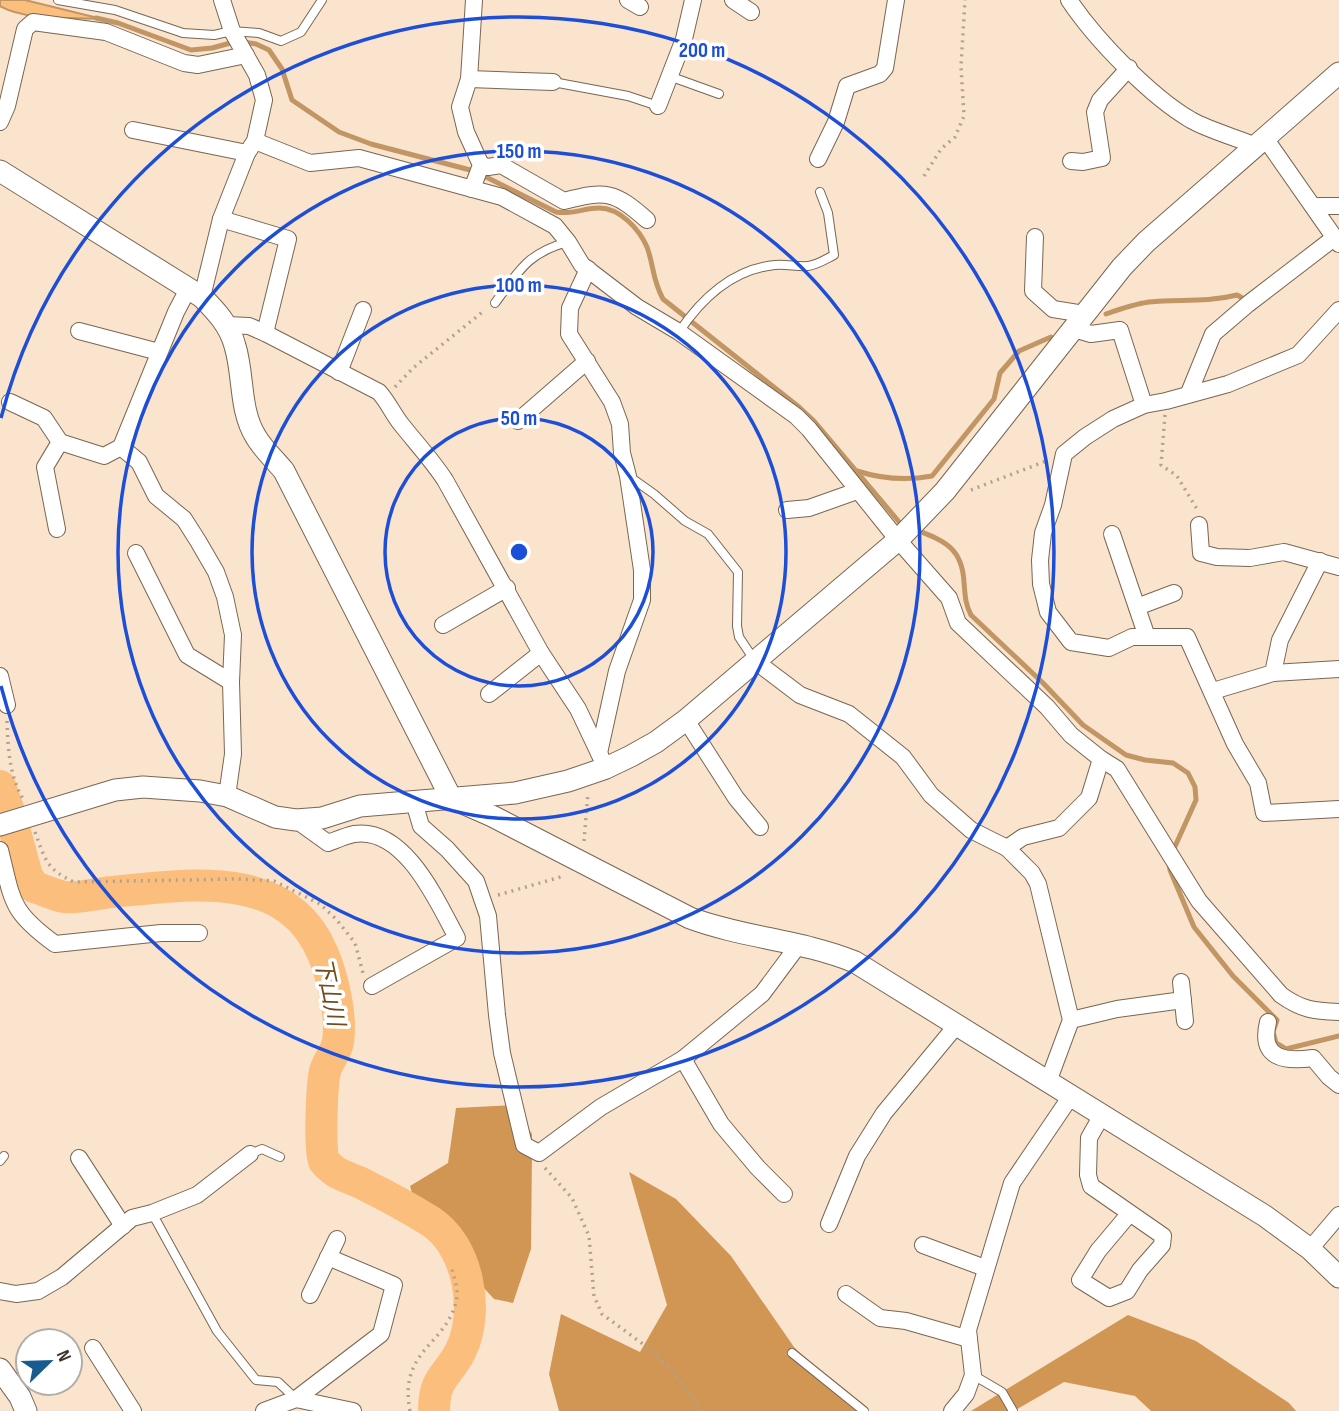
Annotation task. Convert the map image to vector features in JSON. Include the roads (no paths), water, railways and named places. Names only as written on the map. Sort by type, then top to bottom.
[{"type":"street","points":[[10,402],[44,418],[60,442],[104,456],[121,447],[159,352],[195,293],[221,219],[251,147],[264,100],[262,88],[222,0]]},
{"type":"street","points":[[474,0],[469,79],[460,107],[477,176]]},
{"type":"street","points":[[658,106],[684,39],[693,0]]},
{"type":"street","points":[[733,0],[751,12]]},
{"type":"street","points":[[818,159],[836,122],[847,86],[880,74],[885,68],[896,0]]},
{"type":"street","points":[[1069,0],[1082,18],[1129,68],[1175,110],[1193,121],[1261,142],[1314,206],[1337,241],[1248,304],[1213,334],[1189,393]]},
{"type":"street","points":[[0,122],[7,106],[25,29],[33,22],[106,32],[184,63],[198,65],[239,42]]},
{"type":"street","points":[[1071,161],[1083,162],[1102,158],[1095,112],[1100,100],[1129,68]]},
{"type":"street","points":[[0,825],[115,790],[143,787],[175,788],[227,796],[275,817],[296,820],[322,818],[360,806],[515,793],[656,742],[686,720],[905,533],[945,491],[1122,268],[1146,242],[1339,73]]},
{"type":"street","points":[[469,79],[553,82]]},
{"type":"street","points":[[133,130],[251,147],[310,163],[359,158],[477,176],[502,197],[555,226],[582,265],[637,307],[681,328],[796,416],[809,429],[857,491],[905,533],[949,598],[958,623],[1047,708],[1071,735],[1117,769],[1199,901],[1281,995],[1294,1005],[1308,1010],[1339,1012]]},
{"type":"street","points":[[477,176],[488,167],[501,165],[564,201],[591,194],[611,194],[647,220]]},
{"type":"street","points":[[0,171],[195,293],[227,325],[236,346],[243,402],[255,436],[284,471],[451,798],[492,816],[690,918],[709,925],[800,943],[855,962],[1265,1216],[1310,1250],[1339,1277]]},
{"type":"street","points":[[1314,206],[1339,206]]},
{"type":"street","points":[[221,219],[288,239],[265,333]]},
{"type":"street","points":[[1035,237],[1033,291],[1053,309],[1079,322],[1091,334],[1121,330],[1144,405]]},
{"type":"street","points":[[588,269],[570,308],[569,334],[612,402],[621,424],[622,453],[642,570],[642,600],[617,671],[598,765]]},
{"type":"street","points":[[339,372],[363,310]]},
{"type":"street","points":[[1339,310],[1298,355],[1228,384],[1144,405],[1094,431],[1064,454],[1053,505],[1043,533],[1040,560],[1041,584],[1048,612],[1071,642],[1109,648],[1132,637],[1187,636],[1235,744],[1258,783],[1264,813],[1339,809]]},
{"type":"street","points":[[227,325],[248,326],[265,333],[379,392],[385,398],[399,422],[428,454],[445,480],[541,653],[578,709],[598,765]]},
{"type":"street","points":[[79,331],[159,352]]},
{"type":"street","points":[[518,421],[587,361]]},
{"type":"street","points":[[57,529],[45,467],[60,442]]},
{"type":"street","points":[[121,447],[139,462],[156,496],[184,519],[216,572],[225,597],[233,635],[233,754],[227,796]]},
{"type":"street","points":[[788,510],[809,508],[857,491]]},
{"type":"street","points":[[1199,525],[1201,553],[1217,557],[1250,558],[1284,552],[1339,567]]},
{"type":"street","points":[[1112,534],[1147,637]]},
{"type":"street","points":[[136,553],[187,655],[231,682]]},
{"type":"street","points":[[1273,673],[1280,640],[1321,561]]},
{"type":"street","points":[[443,625],[507,588]]},
{"type":"street","points":[[1136,607],[1174,593]]},
{"type":"street","points":[[489,694],[541,653]]},
{"type":"street","points":[[755,661],[800,695],[849,714],[903,757],[932,795],[971,831],[1007,848],[1031,873],[1038,884],[1071,1020],[1048,1082]]},
{"type":"street","points":[[1213,691],[1273,673],[1339,669]]},
{"type":"street","points":[[0,676],[7,705]]},
{"type":"street","points":[[686,720],[736,798],[760,827]]},
{"type":"street","points":[[1007,848],[1023,837],[1059,828],[1089,798],[1101,759]]},
{"type":"street","points":[[414,802],[421,826],[447,849],[476,881],[488,916],[502,1053],[524,1145],[539,1153],[601,1108],[683,1059],[762,994],[800,943]]},
{"type":"street","points":[[296,820],[328,843],[355,834],[368,834],[388,842],[408,856],[457,938],[372,986]]},
{"type":"street","points":[[0,850],[14,904],[22,918],[55,944],[161,933],[199,933]]},
{"type":"street","points":[[1181,982],[1185,1021]]},
{"type":"street","points":[[1071,1020],[1116,1009],[1183,1000]]},
{"type":"street","points":[[1268,1022],[1268,1045],[1277,1057],[1291,1061],[1312,1058],[1339,1085]]},
{"type":"street","points":[[829,1224],[857,1156],[884,1113],[956,1026]]},
{"type":"street","points":[[683,1059],[721,1124],[784,1194]]},
{"type":"street","points":[[952,1411],[966,1394],[973,1375],[968,1330],[1012,1183],[1071,1096]]},
{"type":"street","points":[[1102,1115],[1089,1138],[1088,1175],[1091,1186],[1130,1213],[1163,1236],[1162,1245],[1140,1270],[1127,1291],[1109,1298],[1080,1280],[1098,1251],[1130,1213]]},
{"type":"street","points":[[0,1291],[16,1294],[38,1291],[62,1277],[132,1219],[197,1195],[250,1154]]},
{"type":"street","points":[[79,1158],[123,1226]]},
{"type":"street","points":[[1310,1250],[1339,1215]]},
{"type":"street","points":[[310,1295],[337,1239]]},
{"type":"street","points":[[923,1245],[985,1268]]},
{"type":"street","points":[[264,1411],[296,1399],[381,1334],[394,1285],[328,1257]]},
{"type":"street","points":[[846,1294],[880,1318],[906,1321],[969,1339]]},
{"type":"street","points":[[93,1348],[133,1411]]},
{"type":"street","points":[[0,1369],[20,1397],[26,1411]]},
{"type":"street","points":[[296,1399],[353,1411]]},
{"type":"lane","points":[[58,0],[115,10],[183,33],[214,35],[239,42],[259,33],[281,41],[301,32],[321,0]]},
{"type":"lane","points":[[669,76],[719,94]]},
{"type":"lane","points":[[553,82],[628,96],[658,106]]},
{"type":"lane","points":[[681,328],[722,284],[774,265],[811,266],[834,255],[828,213],[820,192]]},
{"type":"lane","points":[[495,303],[524,263],[549,247],[568,242]]},
{"type":"lane","points":[[628,476],[685,521],[708,534],[738,572],[739,637],[755,661]]},
{"type":"lane","points":[[250,1154],[262,1149],[280,1157]]},
{"type":"lane","points":[[152,1213],[217,1331],[256,1380],[278,1382],[296,1399]]},
{"type":"lane","points":[[792,1353],[864,1411]]},
{"type":"lane","points":[[973,1375],[1002,1392],[1013,1411]]},
{"type":"waterway","points":[[96,18],[118,23],[191,50],[238,41],[256,44],[269,50],[282,69],[292,100],[339,132],[371,144],[474,171],[556,212],[599,208],[621,216],[634,227],[647,247],[663,299],[814,421],[900,523],[905,525]]},
{"type":"waterway","points":[[1106,314],[1149,302],[1203,300],[1237,295],[1244,299]]},
{"type":"waterway","points":[[857,471],[894,478],[932,476],[994,399],[1000,373],[1019,351],[1051,337]]},
{"type":"waterway","points":[[914,529],[950,547],[963,570],[966,599],[971,615],[1083,725],[1126,755],[1173,763],[1188,773],[1195,787],[1196,800],[1172,853]]},
{"type":"waterway","name":"下山川","points":[[0,786],[27,876],[34,887],[70,897],[172,887],[232,888],[260,894],[285,907],[307,926],[327,964],[339,1021],[338,1042],[326,1067],[324,1078],[321,1132],[324,1161],[336,1172],[430,1221],[454,1246],[467,1280],[470,1298],[467,1334],[456,1359],[439,1383],[434,1411]]},
{"type":"waterway","points":[[1169,863],[1194,927],[1233,976],[1277,1020],[1273,1032],[1276,1043],[1286,1049],[1339,1036]]}]
